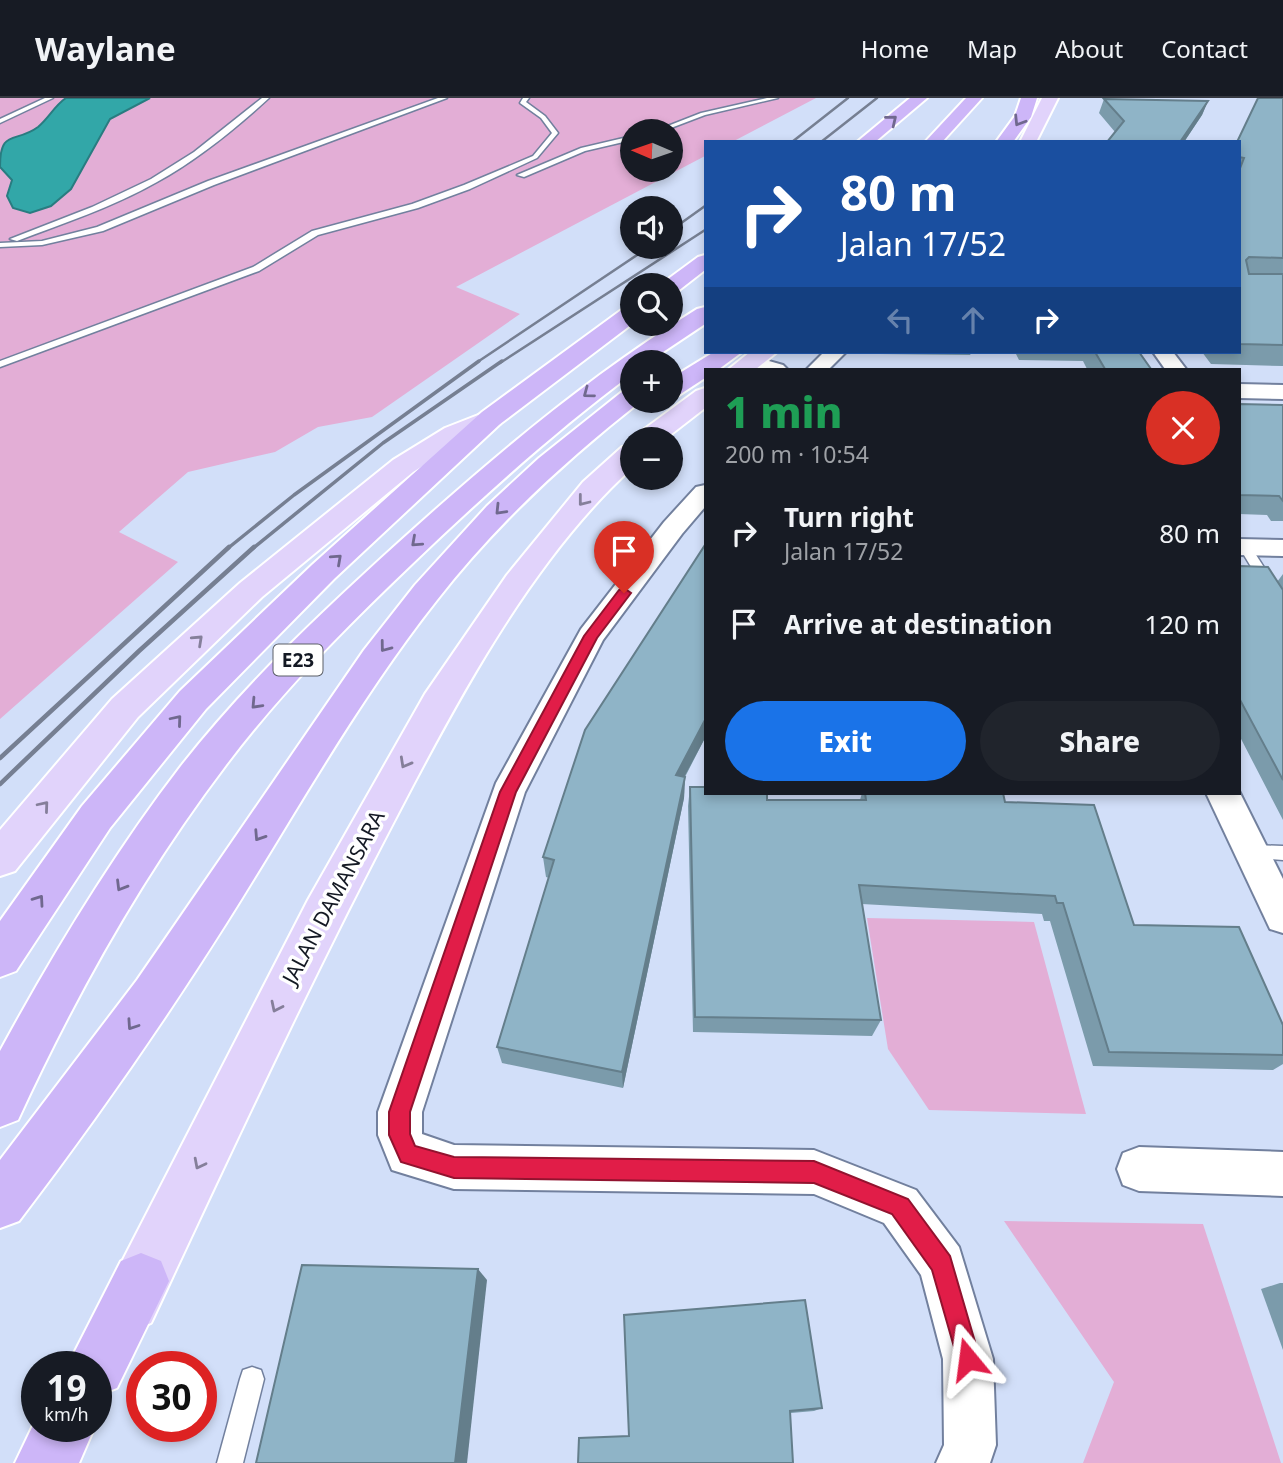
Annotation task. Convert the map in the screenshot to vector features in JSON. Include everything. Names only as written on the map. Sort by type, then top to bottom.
[{"type":"highway","points":[[867,140],[919,98]]},
{"type":"highway","points":[[935,140],[974,98]]},
{"type":"highway","points":[[1006,140],[1023,117],[1030,98]]},
{"type":"highway","points":[[683,277],[704,262]]},
{"type":"highway","name":"E23","points":[[0,1102],[31,1036],[142,851],[233,729],[358,596],[516,451],[650,347],[704,315]]},
{"type":"highway","name":"E23","points":[[0,957],[96,817],[193,700],[323,572],[491,418],[620,322]]},
{"type":"highway","points":[[683,359],[704,346]]},
{"type":"highway","points":[[724,368],[746,359]]},
{"type":"highway","points":[[683,385],[704,376]]},
{"type":"highway","points":[[619,435],[626,413]]},
{"type":"highway","points":[[619,435],[629,413]]},
{"type":"highway","points":[[0,1202],[72,1111],[237,870],[359,682],[426,592],[501,508],[566,445],[619,435]]},
{"type":"highway","points":[[104,1351],[141,1281]]},
{"type":"highway","points":[[46,1463],[57,1442]]},
{"type":"main road","points":[[1029,140],[1050,98]]},
{"type":"main road","points":[[664,427],[704,397]]},
{"type":"main road","points":[[0,859],[125,708],[251,590],[402,466],[454,434],[491,418]]},
{"type":"main road","name":"JALAN DAMANSARA","points":[[109,1351],[141,1281],[323,913],[438,703],[518,582],[593,488],[619,435]]},
{"type":"main road","points":[[61,1463],[70,1442]]},
{"type":"street","points":[[818,368],[834,354]]},
{"type":"street","points":[[746,359],[773,368]]},
{"type":"street","points":[[1241,391],[1283,392]]},
{"type":"street","points":[[704,494],[689,529],[591,636],[508,792],[400,1112],[400,1135],[408,1154],[454,1167],[814,1172],[900,1206],[942,1264],[968,1359],[970,1446],[963,1463]]},
{"type":"street","points":[[1242,547],[1283,548]]},
{"type":"street","points":[[1224,795],[1267,852],[1283,917]]},
{"type":"street","points":[[1139,1169],[1283,1174]]},
{"type":"lane","points":[[0,121],[50,98]]},
{"type":"lane","points":[[0,245],[115,201],[160,176],[230,129],[266,98]]},
{"type":"lane","points":[[0,245],[42,243],[100,229],[211,183],[444,98]]},
{"type":"lane","points":[[415,206],[535,157],[555,133],[543,117],[522,102],[526,98]]},
{"type":"lane","points":[[683,122],[703,114],[775,98]]},
{"type":"lane","points":[[512,179],[583,149],[620,141]]},
{"type":"lane","points":[[0,363],[256,268],[315,233],[454,198],[501,183]]},
{"type":"lane","points":[[1242,547],[1283,608]]},
{"type":"lane","points":[[230,1463],[252,1379]]},
{"type":"shaded area","points":[[0,98],[816,98],[736,140],[704,140],[704,157],[683,168],[683,119],[620,119],[620,182],[656,182],[629,196],[620,196],[620,201],[456,287],[520,314],[372,417],[318,427],[275,452],[188,472],[119,532],[178,562],[0,719]]},
{"type":"shaded area","points":[[66,98],[150,98],[110,119],[71,189],[51,206],[30,213],[13,208],[7,196],[12,180],[0,167],[3,147],[10,139],[38,127]]},
{"type":"shaded area","points":[[867,918],[1034,922],[1086,1114],[929,1110],[888,1049]]},
{"type":"shaded area","points":[[1004,1221],[1203,1224],[1281,1463],[1083,1463],[1114,1382]]},
{"type":"building","points":[[1258,98],[1283,98],[1283,258],[1249,257],[1246,260],[1249,274],[1283,274],[1283,345],[1241,344],[1241,166],[1244,158],[1241,157],[1241,140],[1238,140]]},
{"type":"building","points":[[1104,99],[1208,101],[1181,140],[1109,140],[1124,121]]},
{"type":"building","points":[[1096,354],[1140,354],[1150,368],[1104,368]]},
{"type":"building","points":[[1241,404],[1283,405],[1283,501],[1279,496],[1241,495]]},
{"type":"building","points":[[704,547],[704,722],[676,775],[685,777],[622,1072],[497,1047],[554,860],[543,857],[585,730]]},
{"type":"building","points":[[1241,566],[1268,567],[1283,590],[1283,780],[1241,702]]},
{"type":"building","points":[[690,787],[704,787],[704,795],[767,795],[767,800],[866,800],[865,795],[1003,795],[1005,802],[1094,805],[1134,925],[1239,927],[1283,1025],[1283,1055],[1109,1052],[1063,903],[1057,903],[1055,896],[859,885],[881,1020],[695,1017]]},
{"type":"building","points":[[302,1265],[478,1269],[455,1463],[256,1463]]},
{"type":"building","points":[[805,1300],[822,1408],[790,1411],[793,1463],[578,1463],[579,1438],[629,1436],[624,1315]]},
{"type":"railway","points":[[795,140],[848,98]]},
{"type":"railway","points":[[824,140],[877,98]]},
{"type":"railway","points":[[683,222],[704,207]]},
{"type":"railway","points":[[500,363],[704,231]]},
{"type":"railway","points":[[476,363],[631,259]]},
{"type":"railway","points":[[227,549],[294,495],[479,361]]},
{"type":"railway","points":[[252,549],[383,443],[502,361]]},
{"type":"railway","points":[[0,758],[229,547]]},
{"type":"railway","points":[[0,784],[139,651],[254,547]]},
{"type":"route","points":[[624,593],[591,636],[508,792],[400,1112],[400,1135],[408,1154],[454,1167],[814,1172],[900,1206],[942,1264],[968,1359]]}]
